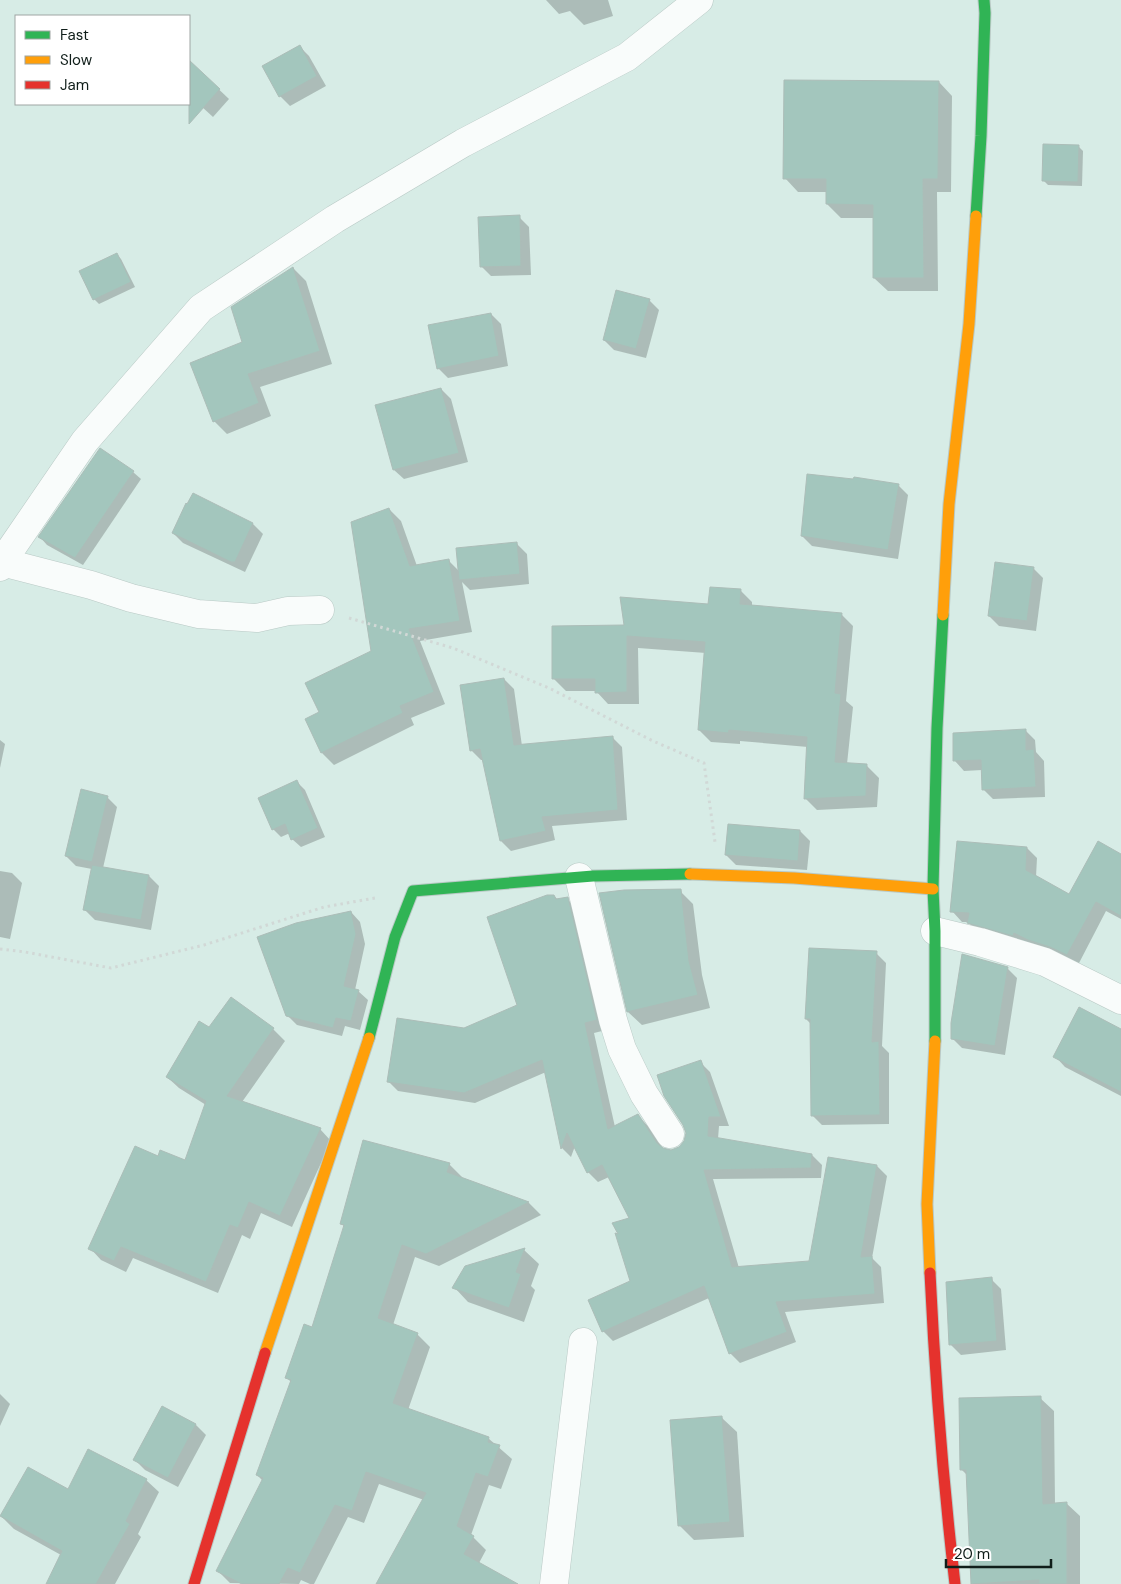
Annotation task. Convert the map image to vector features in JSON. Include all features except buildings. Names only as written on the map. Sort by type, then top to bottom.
[{"type":"street","points":[[320,610],[288,611],[257,618],[198,614],[131,598],[91,585],[1,565],[84,441],[202,308],[335,219],[463,143],[627,57],[699,0]]},
{"type":"street","points":[[955,1584],[935,1370],[927,1204],[935,1058],[935,931],[933,889],[937,728],[949,504],[969,324],[981,136],[984,0]]},
{"type":"street","points":[[194,1584],[270,1336],[371,1031],[395,937],[413,891],[579,877],[654,874],[719,874],[933,889]]},
{"type":"street","points":[[579,877],[613,1020],[622,1049],[644,1094],[670,1134]]},
{"type":"street","points":[[935,931],[980,942],[1045,962],[1121,1000]]},
{"type":"street","points":[[554,1584],[583,1342]]},
{"type":"path","points":[[320,610],[453,648],[549,688],[653,741],[704,763],[719,874]]},
{"type":"path","points":[[0,950],[25,952],[111,968],[204,945],[324,908],[413,891]]},
{"type":"traffic: fast","points":[[976,216],[981,136],[984,0]]},
{"type":"traffic: fast","points":[[935,1041],[933,889],[937,728],[943,615]]},
{"type":"traffic: fast","points":[[369,1038],[395,937],[413,891],[593,876],[690,874]]},
{"type":"traffic: slow","points":[[943,615],[949,504],[969,324],[976,216]]},
{"type":"traffic: slow","points":[[690,874],[794,878],[933,889]]},
{"type":"traffic: slow","points":[[265,1353],[369,1038]]},
{"type":"traffic: slow","points":[[930,1273],[927,1204],[935,1041]]},
{"type":"traffic: jam","points":[[930,1273],[940,1429],[955,1584]]},
{"type":"traffic: jam","points":[[194,1584],[265,1353]]}]
